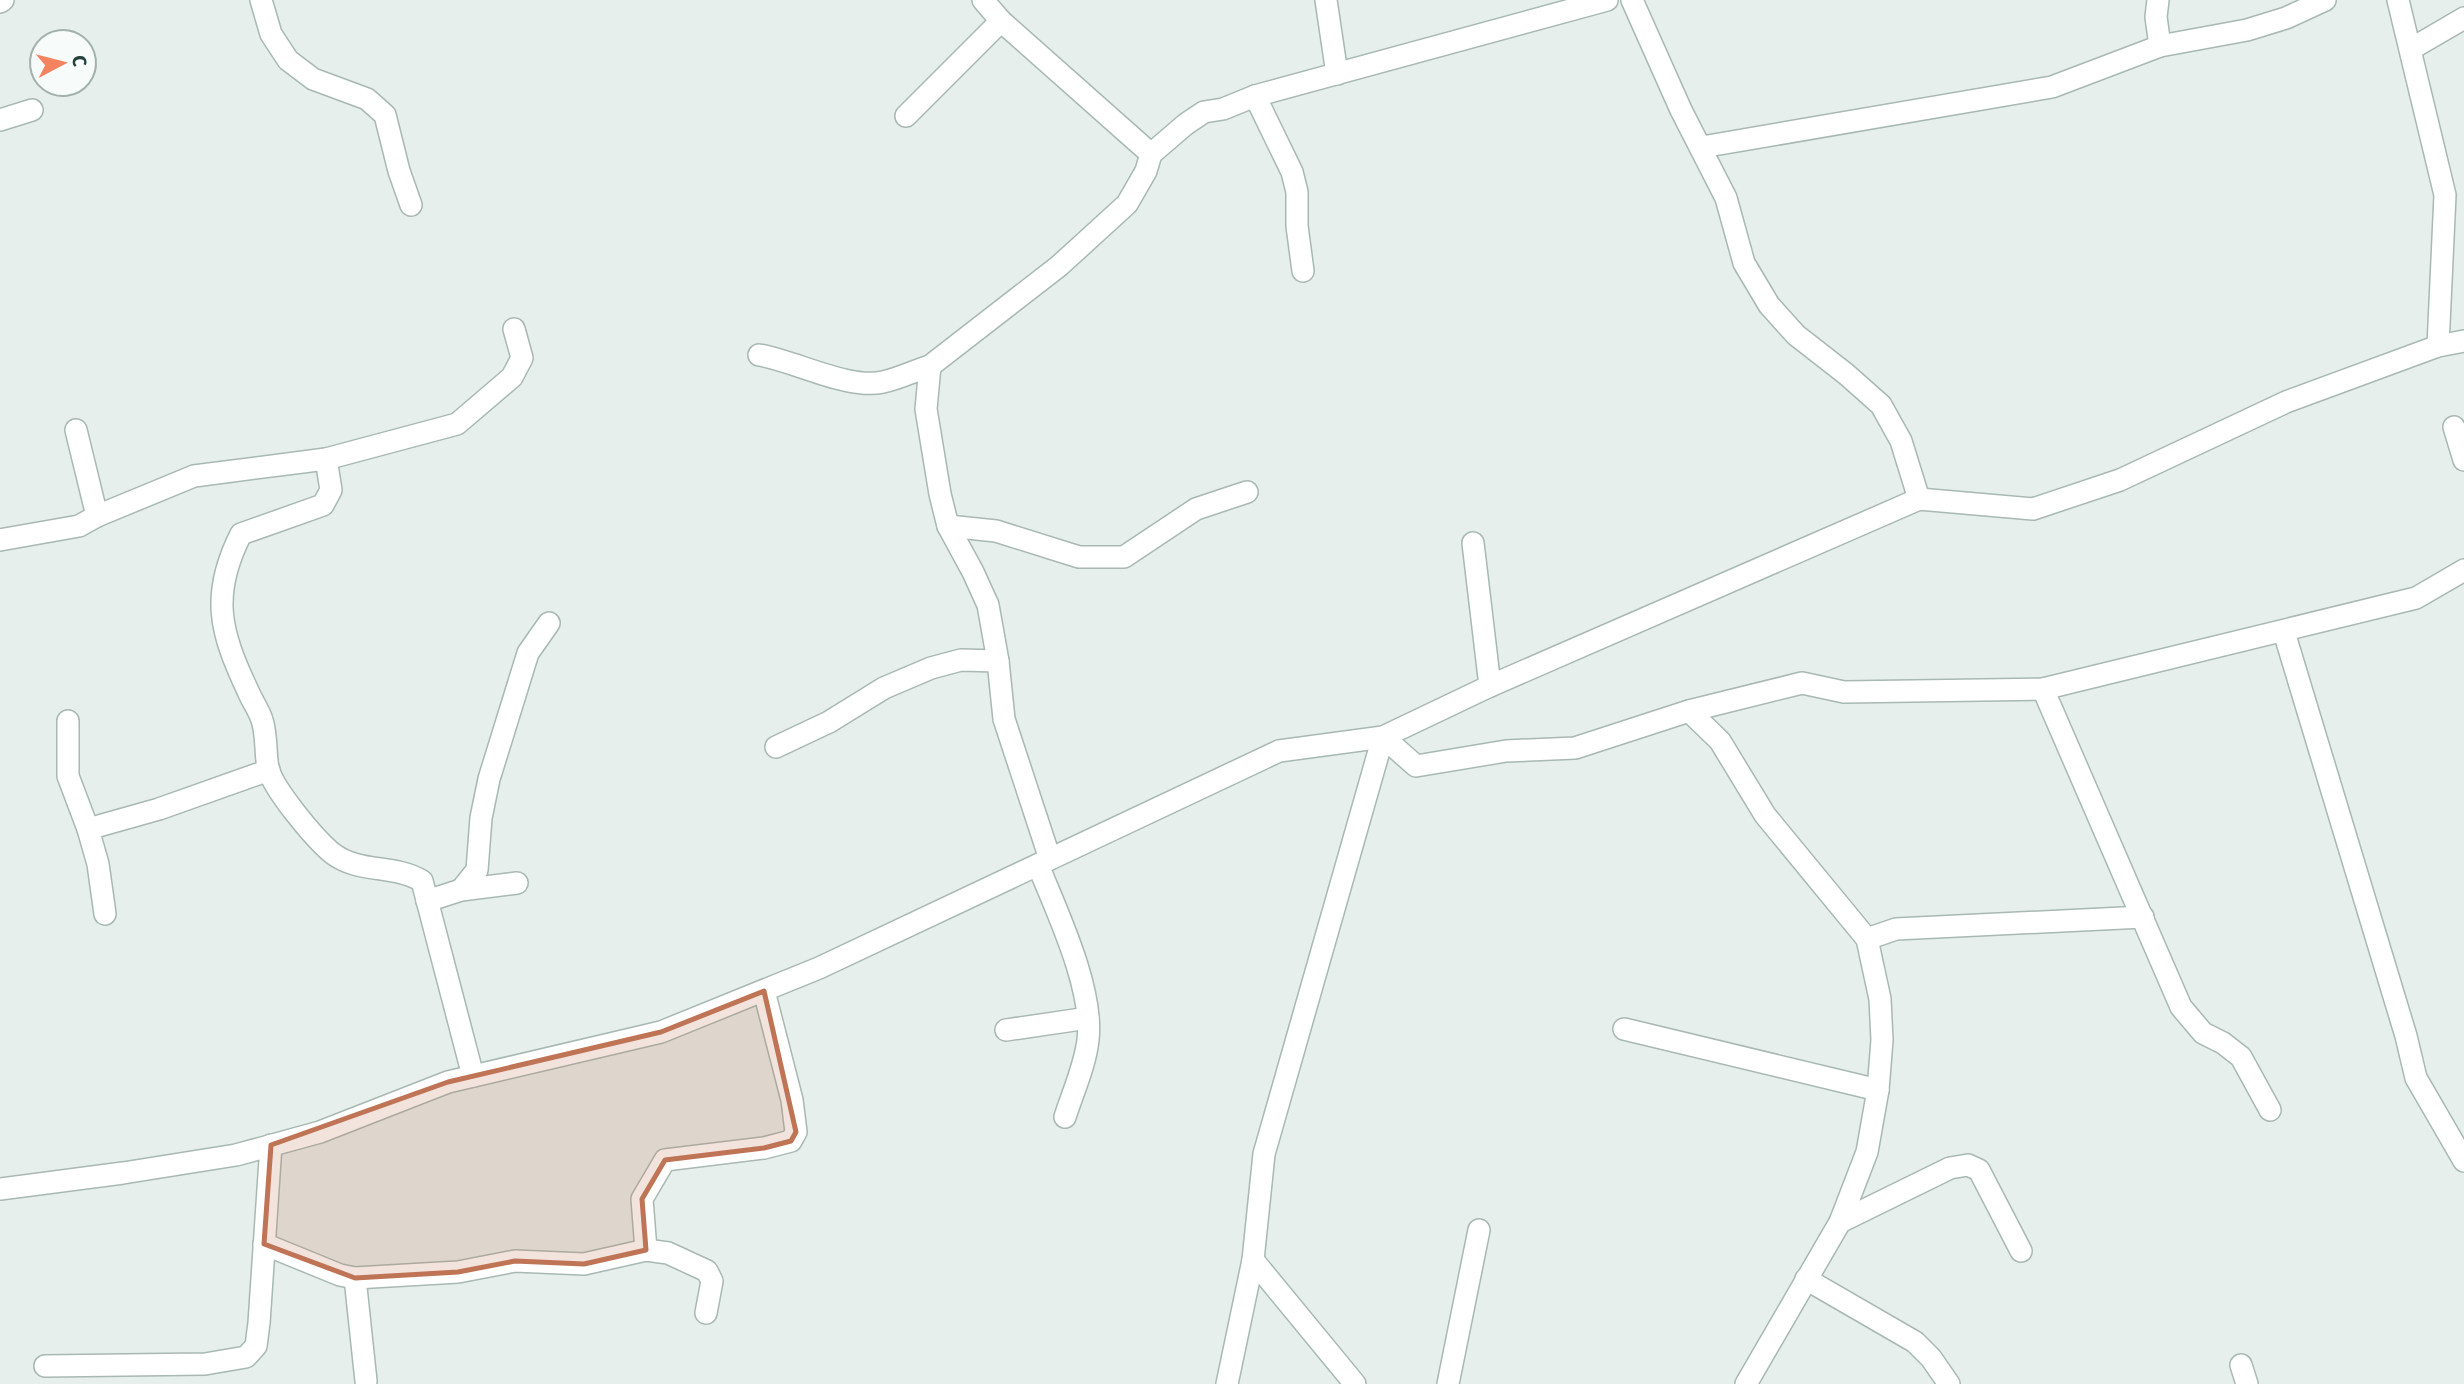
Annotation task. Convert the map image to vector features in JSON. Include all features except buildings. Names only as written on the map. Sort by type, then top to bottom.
[{"type":"street","points":[[261,0],[271,34],[288,60],[313,79],[366,99],[385,116],[411,205]]},
{"type":"street","points":[[983,0],[1001,21],[1151,154]]},
{"type":"street","points":[[1326,0],[1337,74]]},
{"type":"street","points":[[759,355],[858,383],[882,383],[930,366],[1059,266],[1127,204],[1146,171],[1151,154],[1204,112],[1223,109],[1255,96],[1607,0]]},
{"type":"street","points":[[1632,0],[1681,110],[1726,198],[1744,263],[1769,305],[1796,335],[1846,373],[1881,405],[1901,441],[1919,499]]},
{"type":"street","points":[[2158,0],[2156,17],[2160,46]]},
{"type":"street","points":[[1702,147],[2052,87],[2160,46],[2247,30],[2286,18],[2325,0]]},
{"type":"street","points":[[2398,0],[2412,49],[2445,195],[2438,346]]},
{"type":"street","points":[[2412,49],[2464,18]]},
{"type":"street","points":[[906,116],[1001,21]]},
{"type":"street","points":[[1255,96],[1292,172],[1297,192],[1297,226],[1303,271]]},
{"type":"street","points":[[0,120],[32,110]]},
{"type":"street","points":[[0,540],[79,526],[194,476],[326,459],[457,424],[512,377],[522,358],[514,329]]},
{"type":"street","points":[[0,1189],[236,1155],[320,1132],[448,1082],[661,1032],[819,968],[1279,751],[1383,737],[1490,686],[1919,499],[2033,509],[2120,481],[2286,402],[2438,346],[2464,341]]},
{"type":"street","points":[[930,366],[926,410],[940,494],[948,526],[988,605],[998,661],[1004,719],[1072,951],[1088,1018],[1085,1058],[1065,1117]]},
{"type":"street","points":[[2454,427],[2464,460]]},
{"type":"street","points":[[76,430],[97,516]]},
{"type":"street","points":[[326,459],[331,490],[323,505],[241,534],[229,557],[222,585],[221,615],[232,654],[262,720],[269,770],[293,810],[332,852],[354,866],[410,874],[422,881],[473,1076]]},
{"type":"street","points":[[948,526],[996,531],[1079,557],[1124,557],[1196,509],[1247,492]]},
{"type":"street","points":[[1473,544],[1490,686]]},
{"type":"street","points":[[1383,737],[1416,766],[1506,751],[1575,748],[1689,711],[1802,683],[1844,692],[2043,690],[2416,598],[2464,570]]},
{"type":"street","points":[[461,890],[477,870],[481,818],[489,779],[528,653],[549,622]]},
{"type":"street","points":[[2284,632],[2406,1036],[2416,1078],[2464,1161]]},
{"type":"street","points":[[776,747],[829,722],[884,688],[930,668],[961,660],[998,661]]},
{"type":"street","points":[[2043,690],[2181,1007],[2203,1032],[2241,1057],[2270,1110]]},
{"type":"street","points":[[1689,711],[1720,741],[1765,815],[1867,939],[1880,999],[1882,1040],[1878,1090],[1867,1152],[1840,1222],[1746,1384]]},
{"type":"street","points":[[68,721],[68,776],[98,864],[105,914]]},
{"type":"street","points":[[1227,1384],[1253,1260],[1264,1154],[1383,737]]},
{"type":"street","points":[[88,829],[269,770]]},
{"type":"street","points":[[427,901],[461,890],[517,883]]},
{"type":"street","points":[[1867,939],[1896,929],[2143,917]]},
{"type":"street","points":[[646,1250],[642,1199],[664,1160],[764,1148],[791,1141],[796,1132],[792,1100],[764,991]]},
{"type":"street","points":[[1006,1030],[1088,1018]]},
{"type":"street","points":[[1625,1029],[1878,1090]]},
{"type":"street","points":[[46,1366],[205,1364],[246,1357],[256,1346],[271,1145]]},
{"type":"street","points":[[1840,1222],[1950,1168],[1968,1165],[1979,1170],[2021,1251]]},
{"type":"street","points":[[1448,1384],[1479,1230]]},
{"type":"street","points":[[264,1244],[340,1275],[355,1278],[458,1272],[515,1262],[584,1264],[646,1250],[668,1253],[707,1271],[712,1281],[706,1313]]},
{"type":"street","points":[[1253,1260],[1355,1384]]},
{"type":"street","points":[[355,1278],[366,1381]]},
{"type":"street","points":[[1806,1279],[1916,1342],[1949,1384]]},
{"type":"highlighted area","points":[[764,991],[796,1132],[791,1141],[764,1148],[665,1160],[642,1199],[646,1250],[628,1255],[584,1264],[515,1261],[458,1272],[355,1278],[264,1244],[271,1145],[448,1082],[661,1032]]}]
